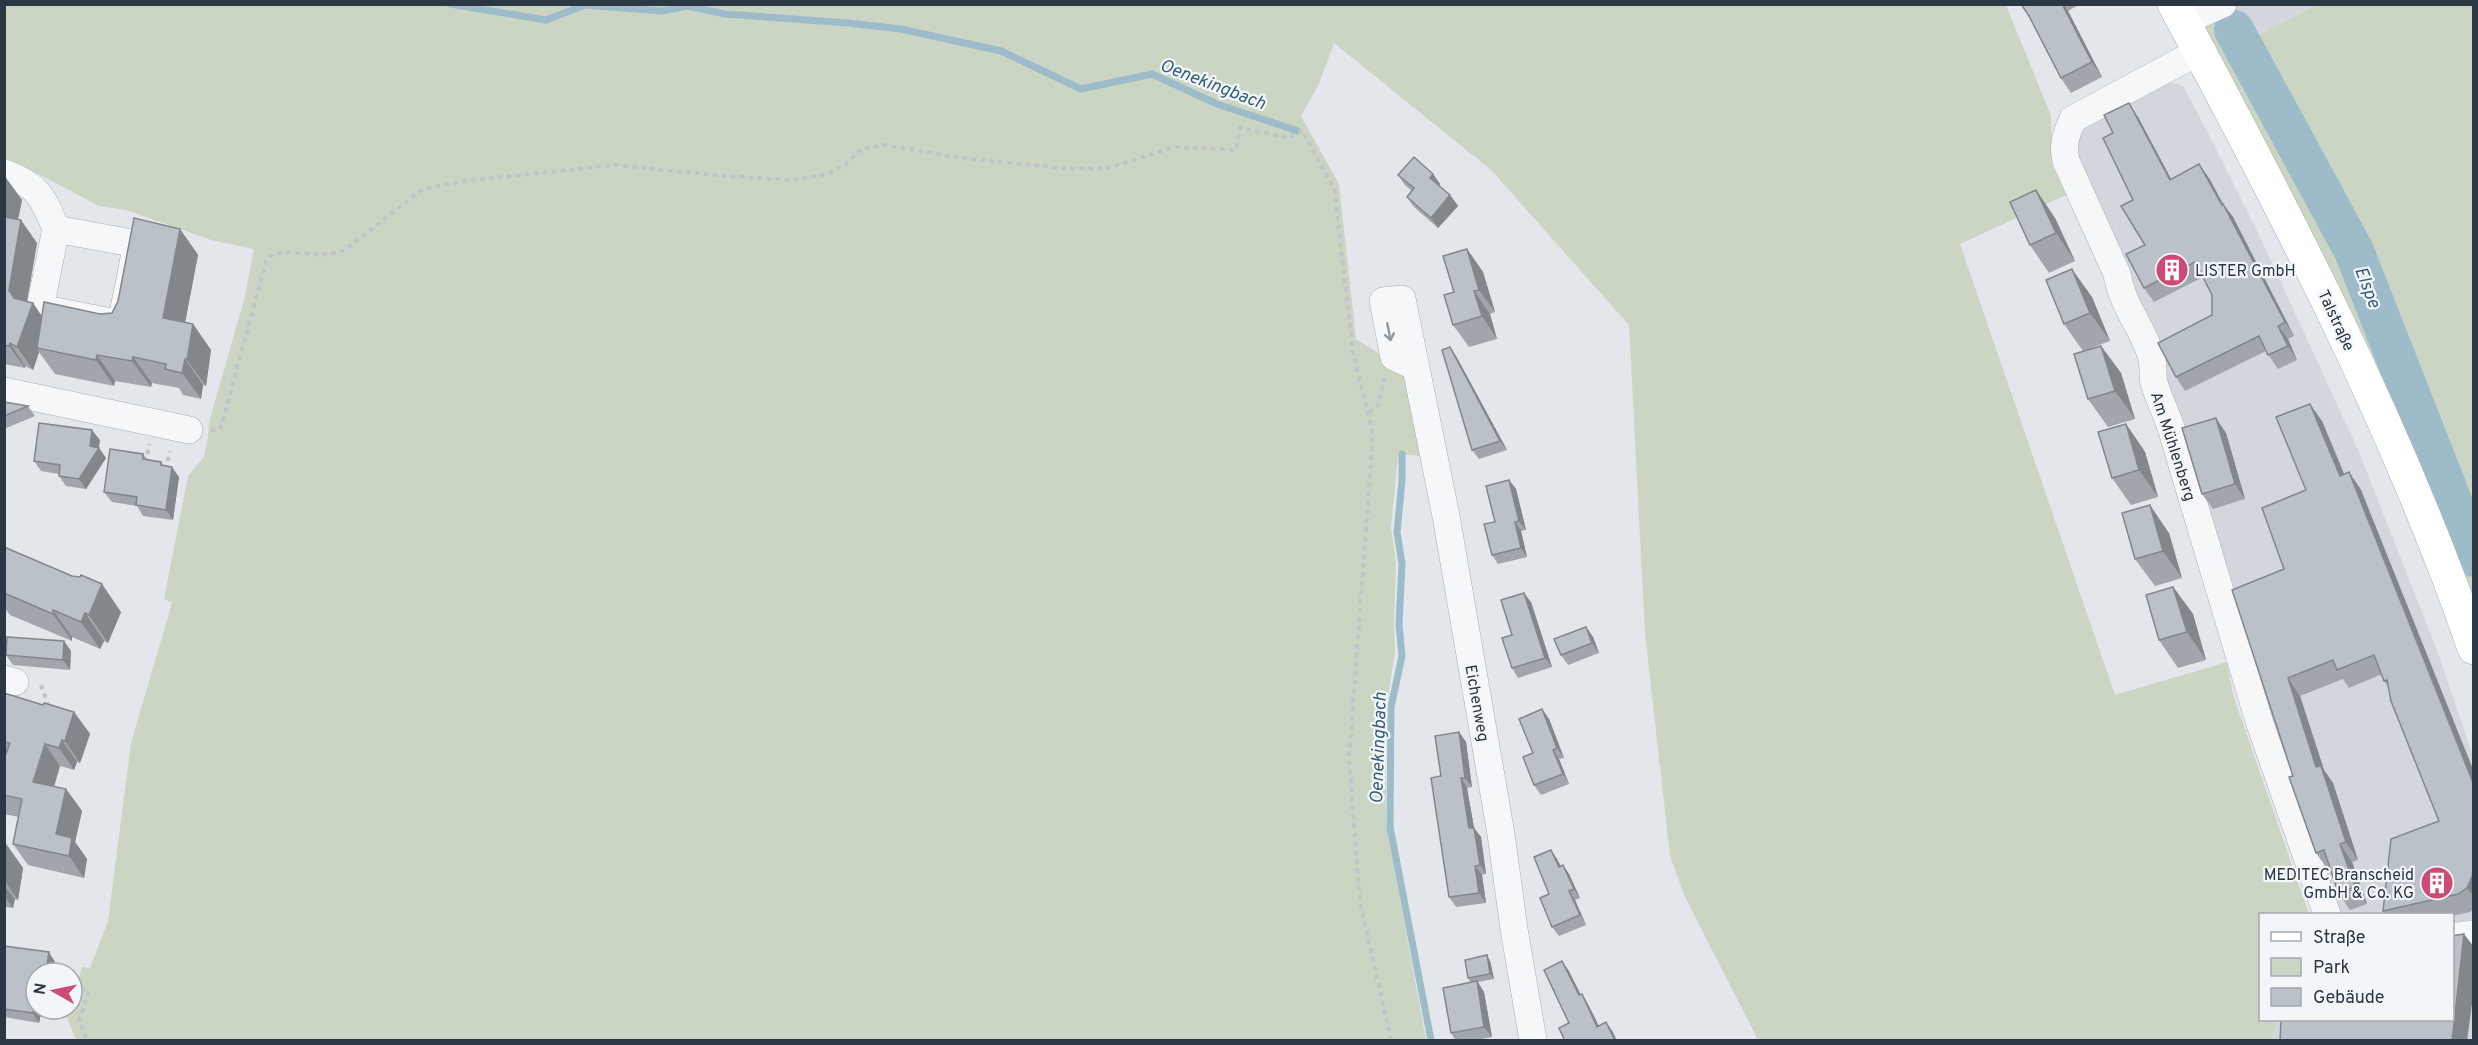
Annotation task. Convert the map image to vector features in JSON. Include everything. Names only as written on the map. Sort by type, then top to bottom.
[{"type":"main road","name":"Talstraße","points":[[2178,13],[2269,184],[2345,336],[2399,459],[2474,648]]},
{"type":"street","points":[[2178,13],[2223,4]]},
{"type":"street","name":"Am Mühlenberg","points":[[2198,52],[2073,119],[2066,133],[2063,150],[2117,274],[2119,289],[2125,305],[2136,319],[2152,358],[2155,387],[2172,431],[2259,721],[2326,913]]},
{"type":"street","points":[[4,173],[34,187],[45,200],[56,229]]},
{"type":"street","name":"Eichenweg","points":[[1405,362],[1446,516],[1501,834],[1533,1041]]},
{"type":"street","points":[[4,391],[199,429]]},
{"type":"street","points":[[2454,937],[2474,934]]},
{"type":"path","points":[[199,429],[216,431],[221,427],[267,258],[278,253],[335,255],[346,249],[423,189],[511,174],[615,165],[793,180],[828,174],[846,164],[861,149],[884,145],[1044,168],[1108,168],[1174,147],[1236,150],[1240,128],[1289,138],[1302,130],[1334,188],[1353,352],[1373,434],[1349,759],[1360,902],[1392,1041]]},
{"type":"path","points":[[1369,412],[1377,408],[1387,373],[1388,360],[1405,362]]},
{"type":"path","points":[[20,682],[52,714]]},
{"type":"path","points":[[84,990],[89,991],[84,1006]]},
{"type":"path","points":[[79,1021],[87,1041]]},
{"type":"shaded area","points":[[2235,5],[2315,5],[2252,40]]},
{"type":"shaded area","points":[[2165,81],[2183,86],[2259,235],[2359,452],[2438,653],[2473,756],[2473,1040],[2272,1040],[2276,1021],[2454,1021],[2454,913],[2335,913],[2075,158],[2076,133]]},
{"type":"green space","points":[[5,5],[2006,5],[2051,116],[2052,165],[2066,195],[1960,244],[2115,695],[2227,662],[2233,695],[2309,913],[2259,913],[2259,1021],[2276,1021],[2272,1040],[1758,1040],[1685,897],[1670,856],[1645,633],[1629,325],[1491,170],[1334,43],[1318,86],[1301,116],[1339,184],[1356,339],[1405,370],[1421,456],[1398,454],[1391,528],[1396,561],[1395,652],[1385,714],[1386,823],[1426,1040],[76,1040],[68,1021],[84,1021],[84,967],[90,968],[108,921],[131,743],[172,603],[164,599],[188,476],[204,457],[209,422],[244,300],[254,249],[211,240],[126,210],[99,206],[38,174],[5,163]]},
{"type":"green space","points":[[2190,5],[2235,5],[2253,39],[2315,5],[2473,5],[2473,605]]},
{"type":"building","points":[[2021,4],[2062,4],[2092,62],[2061,78]]},
{"type":"building","points":[[2129,103],[2170,180],[2199,164],[2223,204],[2285,322],[2278,326],[2288,346],[2268,355],[2259,336],[2176,377],[2158,343],[2212,315],[2212,295],[2195,262],[2144,288],[2126,254],[2145,245],[2121,206],[2133,200],[2103,138],[2113,133],[2104,115]]},
{"type":"building","points":[[1414,157],[1433,174],[1430,178],[1450,195],[1431,218],[1407,197],[1414,188],[1398,175]]},
{"type":"building","points":[[2036,190],[2056,233],[2030,245],[2010,202]]},
{"type":"building","points":[[4,217],[21,220],[9,290],[14,298],[33,303],[17,347],[10,343],[9,346],[4,345]]},
{"type":"building","points":[[134,218],[180,229],[163,318],[193,324],[187,360],[185,359],[182,373],[165,369],[166,364],[133,357],[132,361],[97,355],[96,360],[37,348],[44,302],[100,314],[112,313],[118,301]]},
{"type":"building","points":[[1467,249],[1479,290],[1474,291],[1482,316],[1453,325],[1444,295],[1454,292],[1443,256]]},
{"type":"building","points":[[2072,269],[2090,313],[2064,324],[2046,280]]},
{"type":"building","points":[[2101,346],[2115,391],[2088,399],[2074,354]]},
{"type":"building","points":[[1450,347],[1500,441],[1472,450],[1442,350]]},
{"type":"building","points":[[4,402],[28,406],[4,416]]},
{"type":"building","points":[[2310,404],[2340,476],[2349,472],[2474,785],[2474,865],[2467,888],[2458,894],[2383,911],[2391,839],[2439,821],[2391,701],[2387,680],[2384,681],[2374,655],[2337,670],[2333,660],[2288,678],[2316,767],[2321,766],[2346,842],[2340,844],[2355,887],[2338,892],[2324,850],[2316,853],[2289,777],[2293,776],[2232,590],[2284,569],[2262,508],[2306,490],[2276,417]]},
{"type":"building","points":[[2216,418],[2235,484],[2202,494],[2182,428]]},
{"type":"building","points":[[39,423],[92,430],[90,446],[99,448],[79,479],[59,476],[60,465],[34,461]]},
{"type":"building","points":[[2126,424],[2139,470],[2112,478],[2098,432]]},
{"type":"building","points":[[110,449],[143,454],[143,459],[161,462],[161,465],[172,467],[166,510],[136,505],[137,497],[104,492]]},
{"type":"building","points":[[1509,480],[1519,521],[1515,522],[1521,548],[1492,555],[1484,524],[1495,522],[1486,486]]},
{"type":"building","points":[[2150,505],[2163,551],[2135,559],[2122,513]]},
{"type":"building","points":[[4,547],[72,576],[80,577],[81,575],[102,584],[89,615],[85,613],[81,622],[53,610],[53,614],[4,593]]},
{"type":"building","points":[[2173,587],[2187,632],[2159,640],[2146,595]]},
{"type":"building","points":[[1524,593],[1545,658],[1512,668],[1502,638],[1512,635],[1501,600]]},
{"type":"building","points":[[1586,627],[1592,643],[1561,655],[1554,639]]},
{"type":"building","points":[[7,637],[64,641],[63,660],[6,655]]},
{"type":"building","points":[[4,693],[74,712],[65,741],[62,740],[59,748],[45,744],[33,782],[66,789],[56,834],[72,838],[69,856],[13,844],[22,799],[4,795],[4,759],[10,743],[4,742]]},
{"type":"building","points":[[1542,709],[1557,748],[1553,750],[1563,774],[1534,785],[1523,757],[1533,753],[1519,719]]},
{"type":"building","points":[[1459,732],[1465,778],[1461,778],[1469,828],[1474,828],[1480,865],[1475,866],[1479,893],[1449,897],[1431,778],[1441,776],[1435,736]]},
{"type":"building","points":[[1551,850],[1559,867],[1563,865],[1574,889],[1569,891],[1580,915],[1552,927],[1540,898],[1549,894],[1534,857]]},
{"type":"building","points":[[2464,934],[2452,1041],[2280,1041],[2281,1021],[2454,1021],[2454,936]]},
{"type":"building","points":[[4,946],[49,952],[48,961],[24,961],[24,1012],[4,1009]]},
{"type":"building","points":[[1487,955],[1490,974],[1468,978],[1465,960]]},
{"type":"building","points":[[1562,961],[1579,995],[1582,994],[1597,1027],[1606,1022],[1615,1041],[1565,1041],[1559,1028],[1569,1023],[1544,970]]},
{"type":"building","points":[[1477,981],[1484,1027],[1451,1033],[1443,988]]},
{"type":"waterway","name":"Oenekingbach","points":[[450,4],[546,20],[585,5],[662,11],[688,6],[725,14],[901,29],[1001,51],[1081,89],[1152,74],[1217,104],[1298,131]]},
{"type":"waterway","name":"Elspe","points":[[2234,30],[2354,251],[2474,557]]},
{"type":"waterway","name":"Oenekingbach","points":[[1402,454],[1397,532],[1402,564],[1399,625],[1402,656],[1391,707],[1390,827],[1431,1040]]},
{"type":"place","name":"LISTER GmbH","points":[[2172,270]]},
{"type":"place","name":"MEDITEC Branscheid GmbH & Co. KG","points":[[2437,883]]}]
